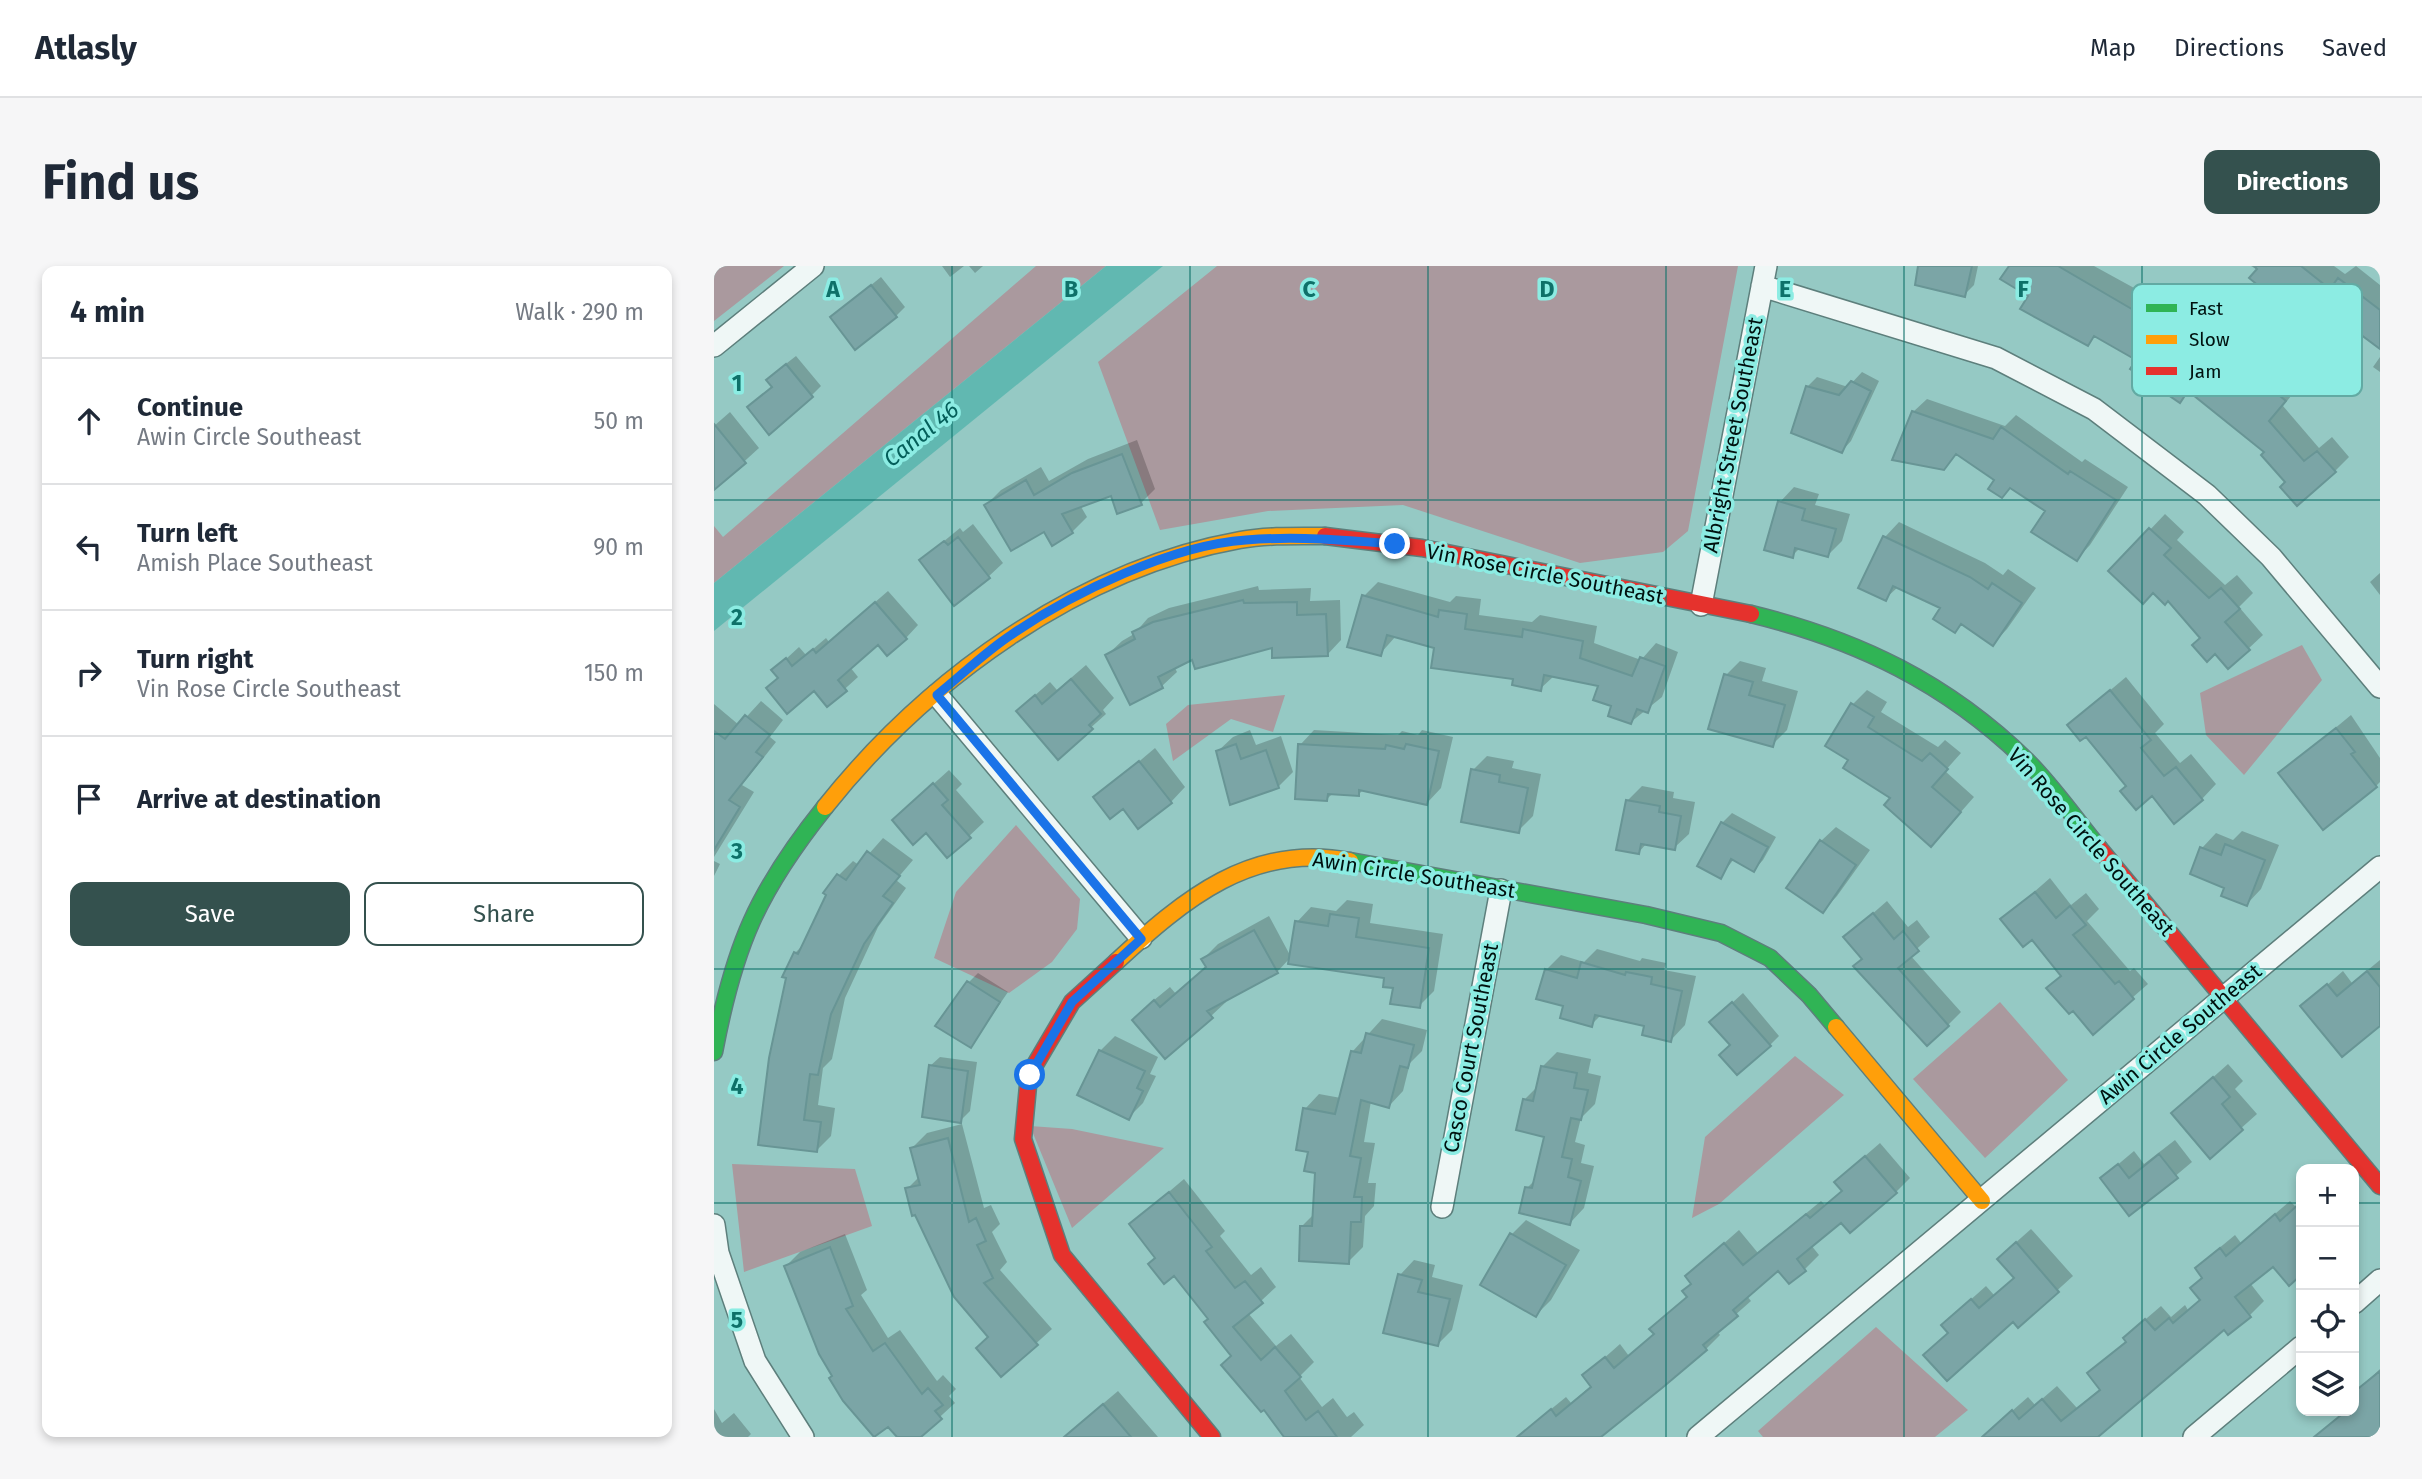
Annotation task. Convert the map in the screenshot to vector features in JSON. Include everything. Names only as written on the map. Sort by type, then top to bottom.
[{"type":"street","points":[[714,346],[813,266]]},
{"type":"street","points":[[1764,276],[1996,358],[2094,410],[2207,495],[2262,548],[2380,687]]},
{"type":"street","name":"Albright Street Southeast","points":[[1701,605],[1764,276]]},
{"type":"street","name":"Vin Rose Circle Southeast","points":[[714,1052],[725,990],[756,908],[809,823],[883,741],[1011,635],[1080,595],[1164,558],[1243,540],[1312,537],[1395,544],[1701,605],[1820,632],[1898,666],[1972,713],[2028,762],[2380,1186]]},
{"type":"street","points":[[937,695],[1141,939]]},
{"type":"street","name":"Awin Circle Southeast","points":[[1212,1437],[1062,1255],[1023,1139],[1030,1075],[1072,1002],[1141,939],[1221,878],[1274,860],[1320,855],[1646,915],[1721,933],[1770,958],[1809,995],[1982,1201]]},
{"type":"street","name":"Awin Circle Southeast","points":[[1698,1437],[2380,867]]},
{"type":"street","name":"Casco Court Southeast","points":[[1442,1207],[1501,890]]},
{"type":"street","points":[[714,1225],[718,1253],[755,1361],[803,1437]]},
{"type":"street","points":[[2359,1299],[2380,1280]]},
{"type":"street","points":[[2194,1437],[2296,1351]]},
{"type":"shaded area","points":[[714,266],[784,266],[714,321]]},
{"type":"shaded area","points":[[1036,266],[1106,266],[714,583],[714,526],[723,537]]},
{"type":"shaded area","points":[[1217,266],[1738,266],[1688,531],[1663,552],[1580,563],[1403,505],[1268,511],[1160,530],[1098,362]]},
{"type":"shaded area","points":[[2302,645],[2322,680],[2244,775],[2206,735],[2200,693]]},
{"type":"shaded area","points":[[1285,695],[1273,732],[1231,719],[1173,761],[1166,724],[1188,705]]},
{"type":"shaded area","points":[[1016,825],[1080,899],[1077,929],[1052,962],[1009,993],[934,958],[956,892]]},
{"type":"shaded area","points":[[2000,1002],[2068,1080],[1985,1158],[1913,1079]]},
{"type":"shaded area","points":[[1795,1056],[1844,1095],[1719,1204],[1692,1218],[1705,1137]]},
{"type":"shaded area","points":[[1030,1126],[1072,1129],[1164,1148],[1072,1228]]},
{"type":"shaded area","points":[[732,1164],[855,1169],[872,1226],[744,1272]]},
{"type":"shaded area","points":[[1876,1327],[1968,1410],[1935,1437],[1763,1437],[1758,1431]]},
{"type":"water","name":"Canal 46","points":[[1106,266],[1163,266],[714,631],[714,583]]},
{"type":"building","points":[[1918,266],[1972,266],[1965,297],[1915,285]]},
{"type":"building","points":[[2009,266],[2058,266],[2132,309],[2132,358],[2094,336],[2088,346],[2020,309],[2028,296],[2000,279]]},
{"type":"building","points":[[2254,266],[2301,266],[2324,284],[2256,284],[2249,278],[2257,269]]},
{"type":"building","points":[[2338,278],[2346,284],[2334,284]]},
{"type":"building","points":[[871,285],[897,317],[855,350],[830,317]]},
{"type":"building","points":[[2362,296],[2380,310],[2380,349],[2362,336]]},
{"type":"building","points":[[786,364],[813,397],[769,435],[747,407],[772,387],[766,380]]},
{"type":"building","points":[[1851,381],[1871,391],[1842,453],[1791,433],[1806,386],[1839,395]]},
{"type":"building","points":[[2170,396],[2185,396],[2180,403]]},
{"type":"building","points":[[2194,396],[2280,396],[2286,401],[2269,421],[2304,461],[2317,451],[2336,472],[2297,506],[2280,487],[2285,482],[2261,455],[2264,452]]},
{"type":"building","points":[[1912,411],[1993,439],[2001,427],[2068,474],[2070,471],[2116,500],[2077,561],[2031,532],[2045,511],[2010,488],[2002,498],[1988,489],[1994,480],[1956,454],[1944,470],[1892,460]]},
{"type":"building","points":[[714,424],[746,463],[714,490]]},
{"type":"building","points":[[1122,454],[1142,505],[1117,514],[1111,496],[1062,514],[1073,533],[1052,546],[1044,532],[1011,551],[984,505],[1026,480],[1034,495],[1072,473]]},
{"type":"building","points":[[1778,501],[1805,509],[1802,520],[1836,529],[1828,557],[1795,548],[1793,558],[1764,550]]},
{"type":"building","points":[[2149,528],[2171,548],[2164,555],[2209,598],[2221,588],[2240,609],[2225,622],[2250,650],[2228,669],[2215,654],[2207,662],[2192,645],[2200,638],[2168,601],[2165,605],[2153,593],[2143,604],[2108,571]]},
{"type":"building","points":[[1883,536],[1970,577],[1988,589],[1992,583],[2022,603],[1993,646],[1961,624],[1955,633],[1933,619],[1940,608],[1893,586],[1886,601],[1858,588]]},
{"type":"building","points":[[958,537],[990,578],[954,606],[919,560],[944,541],[948,545]]},
{"type":"building","points":[[1362,595],[1438,617],[1439,610],[1467,614],[1465,629],[1522,637],[1523,629],[1583,641],[1580,658],[1632,676],[1640,657],[1665,666],[1648,713],[1637,709],[1631,724],[1608,716],[1611,706],[1593,700],[1598,686],[1544,675],[1541,691],[1512,685],[1513,679],[1431,668],[1434,648],[1387,635],[1381,656],[1347,647]]},
{"type":"building","points":[[1243,600],[1244,603],[1297,602],[1297,615],[1326,614],[1328,656],[1272,658],[1272,648],[1195,669],[1192,660],[1158,677],[1163,688],[1130,705],[1105,655],[1135,639],[1132,632],[1153,622]]},
{"type":"building","points":[[875,602],[907,639],[887,656],[878,645],[838,680],[847,691],[827,707],[814,691],[787,714],[766,688],[778,678],[771,670],[786,658],[792,666],[813,649],[816,653]]},
{"type":"building","points":[[1724,674],[1753,682],[1749,695],[1785,705],[1773,747],[1708,729]]},
{"type":"building","points":[[1071,679],[1101,714],[1089,725],[1093,729],[1058,760],[1016,711],[1035,695],[1042,704]]},
{"type":"building","points":[[2110,690],[2151,740],[2141,748],[2164,776],[2176,767],[2203,800],[2174,824],[2152,796],[2136,810],[2120,791],[2126,786],[2086,737],[2080,741],[2067,725]]},
{"type":"building","points":[[1851,703],[1874,717],[1868,727],[1922,761],[1930,753],[1948,769],[1932,787],[1961,812],[1931,847],[1884,805],[1890,798],[1843,768],[1848,760],[1825,746]]},
{"type":"building","points":[[745,715],[770,735],[756,752],[763,757],[729,800],[740,807],[714,850],[714,731],[725,739]]},
{"type":"building","points":[[2336,728],[2355,752],[2351,754],[2377,787],[2323,830],[2278,773]]},
{"type":"building","points":[[1236,744],[1241,759],[1266,750],[1279,788],[1230,805],[1216,751]]},
{"type":"building","points":[[1298,744],[1385,749],[1386,745],[1404,749],[1406,744],[1439,751],[1427,805],[1359,790],[1359,796],[1328,794],[1327,801],[1295,799]]},
{"type":"building","points":[[1139,761],[1172,803],[1138,829],[1123,809],[1110,819],[1093,797]]},
{"type":"building","points":[[1471,769],[1500,775],[1499,782],[1528,788],[1519,833],[1461,822]]},
{"type":"building","points":[[933,783],[948,800],[942,805],[971,838],[947,858],[926,833],[913,845],[892,820]]},
{"type":"building","points":[[1626,800],[1660,806],[1659,812],[1681,816],[1675,850],[1641,844],[1639,854],[1616,850]]},
{"type":"building","points":[[1721,822],[1768,847],[1754,872],[1731,859],[1721,879],[1697,866]]},
{"type":"building","points":[[1820,840],[1856,865],[1823,913],[1786,888]]},
{"type":"building","points":[[2225,844],[2265,860],[2247,906],[2221,896],[2224,888],[2190,874],[2200,847],[2221,855]]},
{"type":"building","points":[[867,851],[900,876],[883,896],[893,903],[864,944],[831,1014],[818,1075],[810,1074],[804,1120],[821,1122],[817,1152],[758,1145],[769,1058],[786,978],[782,977],[794,952],[798,954],[826,895],[823,893],[837,874],[846,880]]},
{"type":"building","points":[[2035,892],[2056,918],[2070,906],[2086,925],[2073,935],[2115,984],[2119,981],[2134,999],[2093,1035],[2073,1011],[2069,1014],[2046,988],[2061,976],[2032,940],[2023,947],[2000,919]]},
{"type":"building","points":[[1873,913],[1894,939],[1903,931],[1919,951],[1898,968],[1949,1026],[1927,1046],[1853,966],[1862,959],[1843,937]]},
{"type":"building","points":[[1330,914],[1359,918],[1356,937],[1429,948],[1420,1008],[1390,1004],[1393,988],[1383,987],[1384,978],[1288,964],[1295,921],[1328,926]]},
{"type":"building","points":[[1254,930],[1278,973],[1207,1011],[1213,1018],[1165,1059],[1132,1020],[1154,1000],[1160,1007],[1206,967],[1201,959]]},
{"type":"building","points":[[1581,962],[1625,975],[1626,972],[1652,977],[1651,984],[1682,991],[1671,1042],[1642,1035],[1644,1026],[1595,1015],[1592,1027],[1560,1018],[1563,1006],[1536,999],[1545,969],[1577,978]]},
{"type":"building","points":[[2367,971],[2380,987],[2380,1026],[2342,1057],[2300,1006],[2327,984],[2337,996]]},
{"type":"building","points":[[967,981],[1000,1002],[971,1048],[935,1026]]},
{"type":"building","points":[[1732,1002],[1771,1046],[1737,1075],[1719,1055],[1730,1045],[1709,1022]]},
{"type":"building","points":[[1366,1033],[1414,1045],[1408,1068],[1400,1066],[1389,1108],[1361,1100],[1350,1156],[1361,1158],[1354,1197],[1362,1197],[1361,1222],[1351,1222],[1349,1264],[1299,1261],[1300,1226],[1312,1226],[1315,1173],[1304,1171],[1308,1152],[1296,1150],[1303,1108],[1335,1114],[1351,1051],[1361,1053]]},
{"type":"building","points":[[1099,1050],[1145,1071],[1137,1088],[1143,1091],[1129,1120],[1077,1095]]},
{"type":"building","points":[[929,1065],[968,1071],[961,1123],[922,1117]]},
{"type":"building","points":[[1541,1066],[1577,1073],[1574,1088],[1588,1090],[1581,1120],[1571,1118],[1562,1157],[1572,1159],[1568,1177],[1581,1181],[1570,1225],[1519,1213],[1525,1187],[1532,1188],[1544,1137],[1516,1130],[1523,1099],[1533,1101]]},
{"type":"building","points":[[2213,1077],[2230,1097],[2222,1104],[2243,1130],[2210,1159],[2171,1113]]},
{"type":"building","points":[[948,1138],[969,1222],[976,1218],[986,1241],[977,1245],[993,1278],[984,1283],[1038,1345],[1001,1377],[976,1348],[988,1337],[954,1297],[915,1215],[912,1216],[905,1188],[920,1185],[910,1148]]},
{"type":"building","points":[[2159,1154],[2178,1178],[2129,1216],[2100,1178],[2118,1164],[2129,1178]]},
{"type":"building","points":[[1865,1156],[1897,1193],[1850,1233],[1841,1223],[1797,1259],[1806,1271],[1789,1284],[1778,1271],[1733,1310],[1738,1316],[1703,1345],[1707,1350],[1662,1388],[1601,1437],[1517,1437],[1551,1409],[1556,1416],[1591,1387],[1582,1375],[1605,1357],[1614,1368],[1654,1334],[1649,1329],[1687,1297],[1682,1291],[1691,1284],[1685,1276],[1724,1243],[1743,1265],[1806,1214],[1810,1218],[1842,1191],[1834,1182]]},
{"type":"building","points":[[1169,1192],[1212,1247],[1206,1251],[1235,1288],[1245,1281],[1263,1303],[1233,1327],[1261,1360],[1275,1347],[1301,1377],[1285,1391],[1306,1420],[1318,1411],[1337,1437],[1284,1437],[1264,1410],[1261,1412],[1221,1365],[1231,1356],[1204,1322],[1208,1319],[1174,1276],[1164,1284],[1148,1264],[1155,1258],[1129,1224]]},
{"type":"building","points":[[2296,1207],[2296,1280],[2289,1286],[2273,1267],[2235,1297],[2251,1317],[2228,1335],[2224,1330],[2098,1437],[1982,1437],[2012,1410],[2019,1419],[2042,1399],[2061,1421],[2100,1390],[2087,1373],[2126,1342],[2123,1338],[2145,1319],[2155,1330],[2169,1318],[2173,1323],[2200,1300],[2190,1288],[2202,1278],[2195,1268],[2220,1248],[2226,1256],[2275,1214],[2280,1221]]},
{"type":"building","points":[[1510,1233],[1566,1265],[1536,1317],[1480,1285]]},
{"type":"building","points":[[2016,1242],[2059,1292],[2018,1328],[2013,1322],[1947,1381],[1923,1355],[1948,1333],[1941,1325],[1971,1299],[1979,1308],[2014,1278],[1997,1259]]},
{"type":"building","points":[[830,1247],[853,1306],[846,1309],[873,1351],[885,1343],[922,1394],[928,1388],[943,1405],[935,1411],[942,1419],[921,1437],[897,1437],[888,1427],[874,1437],[843,1401],[829,1378],[832,1376],[819,1354],[784,1266]]},
{"type":"building","points":[[1398,1274],[1422,1280],[1418,1292],[1450,1299],[1438,1346],[1383,1333]]},
{"type":"building","points":[[2380,1371],[2380,1437],[2314,1437],[2340,1416],[2359,1416],[2359,1388]]},
{"type":"building","points":[[1103,1404],[1131,1437],[1064,1437]]},
{"type":"traffic: fast","points":[[1751,614],[1828,637],[1864,651],[1933,687],[1997,733],[2027,761],[2099,848]]},
{"type":"traffic: fast","points":[[714,1052],[730,981],[752,922],[782,866],[825,807]]},
{"type":"traffic: fast","points":[[1350,861],[1646,915],[1721,933],[1770,958],[1809,995],[1836,1027]]},
{"type":"traffic: slow","points":[[825,807],[865,760],[958,674],[1010,637],[1064,604],[1121,576],[1180,555],[1251,538],[1325,536]]},
{"type":"traffic: slow","points":[[1116,962],[1194,897],[1251,868],[1282,860],[1315,857],[1350,861]]},
{"type":"traffic: slow","points":[[1836,1027],[1982,1201]]},
{"type":"traffic: jam","points":[[1325,536],[1422,548],[1751,614]]},
{"type":"traffic: jam","points":[[2099,848],[2380,1186]]},
{"type":"traffic: jam","points":[[1116,962],[1072,1002],[1029,1075],[1023,1139],[1062,1255],[1212,1437]]},
{"type":"route","points":[[1030,1075],[1072,1002],[1141,939],[937,695],[1011,635],[1080,595],[1164,558],[1243,540],[1312,537],[1395,544]]}]
